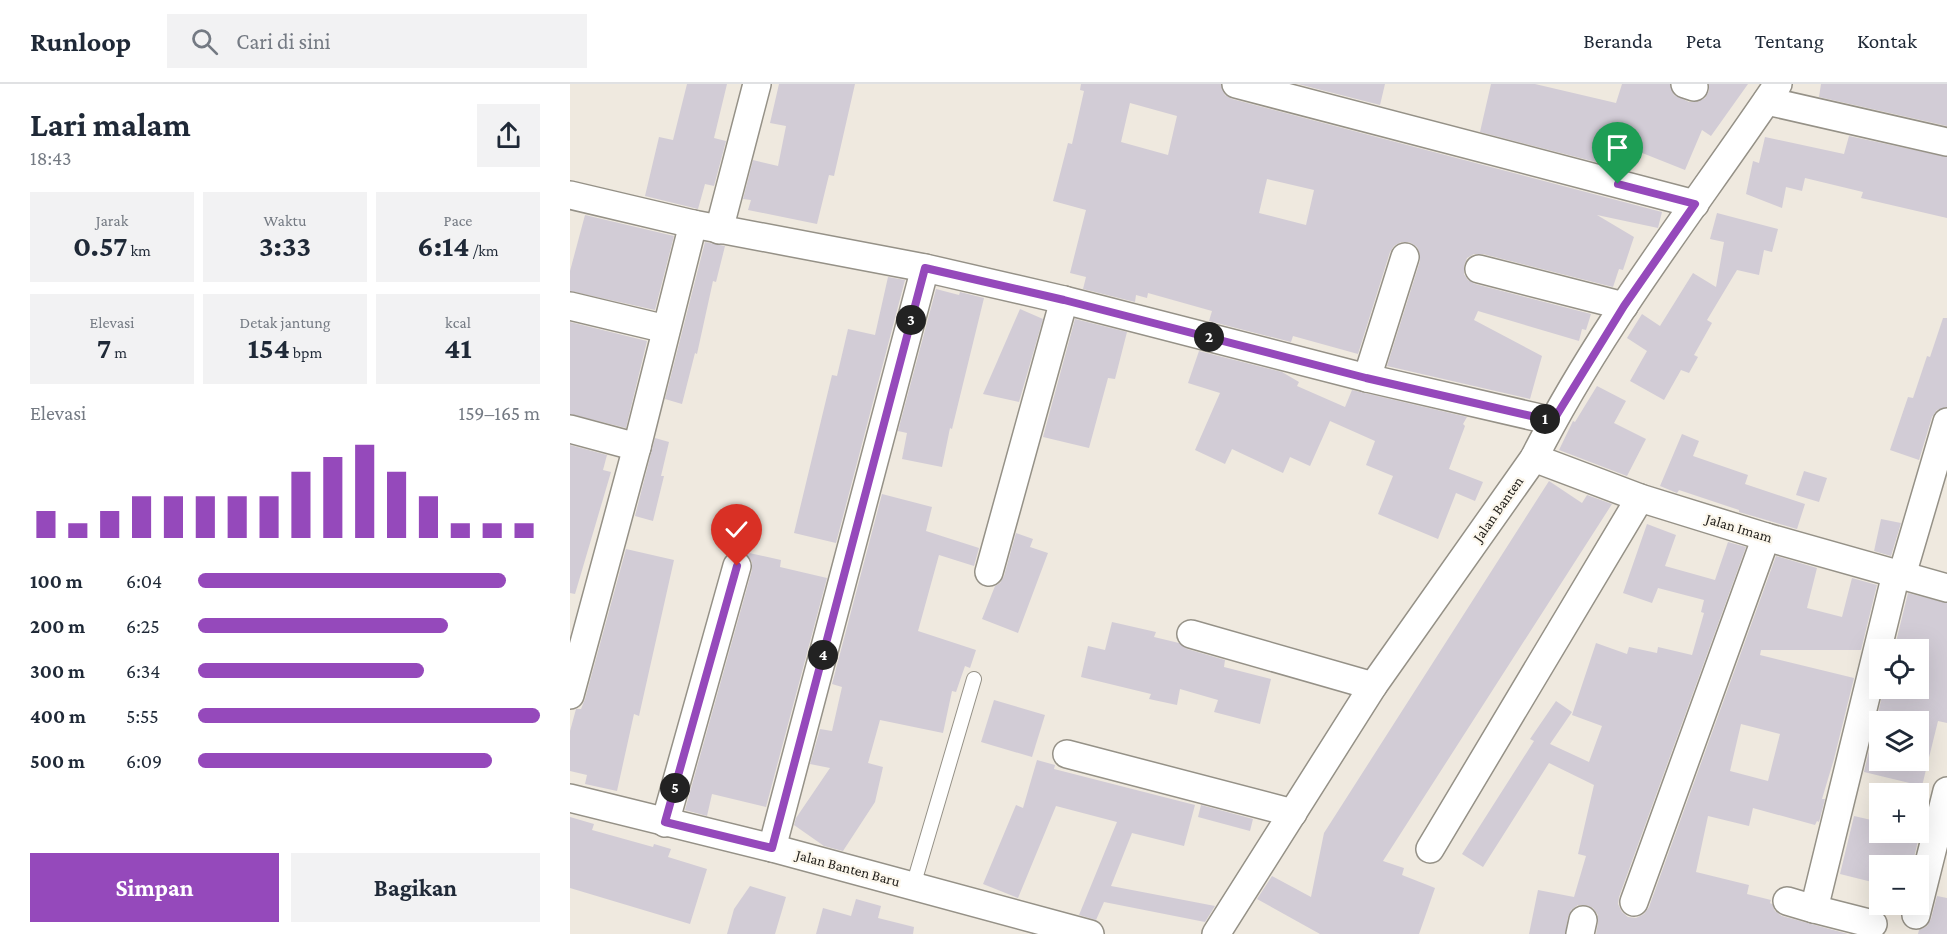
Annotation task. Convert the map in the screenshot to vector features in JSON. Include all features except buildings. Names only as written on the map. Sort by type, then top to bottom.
[{"type":"street","points":[[719,230],[757,84]]},
{"type":"street","points":[[1236,84],[1695,204]]},
{"type":"street","points":[[1772,93],[1947,142]]},
{"type":"street","name":"Jalan Banten","points":[[1216,934],[1373,686],[1534,458],[1553,421],[1624,306],[1772,93]]},
{"type":"street","points":[[570,195],[719,230],[925,268],[1064,300],[1366,378],[1553,421]]},
{"type":"street","points":[[570,695],[637,447],[693,224]]},
{"type":"street","points":[[1366,378],[1405,257]]},
{"type":"street","points":[[772,848],[925,268]]},
{"type":"street","points":[[1479,269],[1624,306]]},
{"type":"street","points":[[989,572],[1064,300]]},
{"type":"street","points":[[570,306],[666,329]]},
{"type":"street","points":[[1814,909],[1899,575],[1947,422]]},
{"type":"street","points":[[570,429],[637,447]]},
{"type":"street","name":"Jalan Imam","points":[[1534,458],[1640,498],[1766,537],[1947,588]]},
{"type":"street","points":[[1430,849],[1640,498]]},
{"type":"street","points":[[1634,902],[1766,537]]},
{"type":"street","points":[[665,822],[737,566]]},
{"type":"street","points":[[1191,634],[1373,686]]},
{"type":"street","points":[[1067,754],[1293,813]]},
{"type":"street","points":[[1929,863],[1947,791]]},
{"type":"street","name":"Jalan Banten Baru","points":[[570,798],[772,848],[1090,934]]},
{"type":"street","points":[[1787,901],[1872,924]]},
{"type":"lane","points":[[913,886],[974,679]]},
{"type":"route","points":[[737,566],[665,822],[772,848],[925,268],[1064,300],[1366,378],[1553,421],[1624,306],[1695,204],[1618,184]]}]
